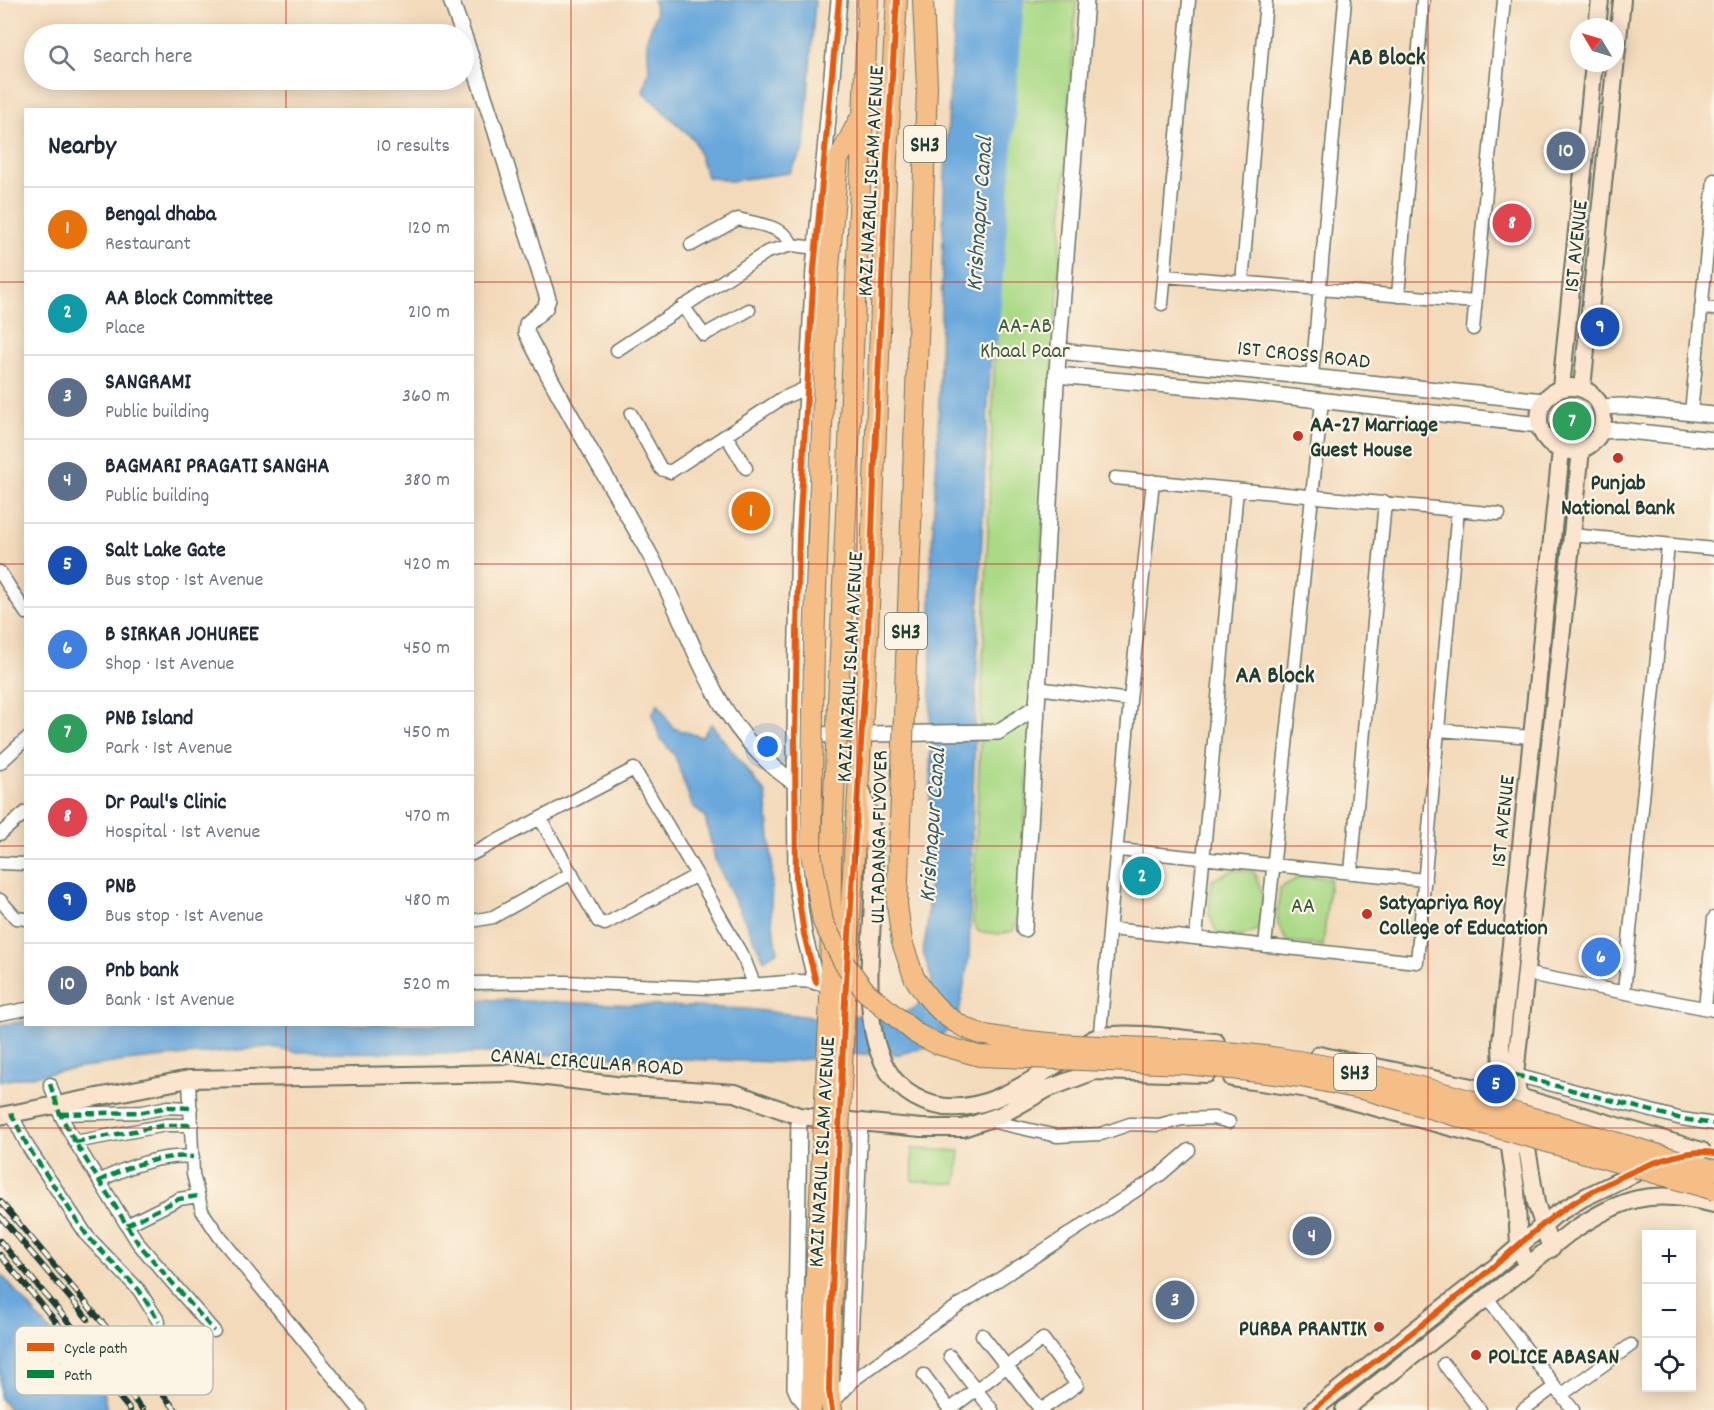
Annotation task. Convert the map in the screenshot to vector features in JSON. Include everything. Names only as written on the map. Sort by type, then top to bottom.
[{"type":"main road","name":"KAZI NAZRUL ISLAM AVENUE","points":[[821,1335],[831,865],[861,117],[868,0]]},
{"type":"main road","name":"KAZI NAZRUL ISLAM AVENUE","points":[[830,992],[860,782],[888,146],[897,0]]},
{"type":"main road","name":"ULTADANGA FLYOVER","points":[[922,0],[927,87],[897,904],[905,953],[914,976],[930,1002],[957,1025],[985,1035],[1030,1043],[1231,1051],[1316,1064],[1396,1082],[1714,1170]]},
{"type":"main road","points":[[1598,18],[1600,0]]},
{"type":"main road","name":"1ST AVENUE","points":[[1582,388],[1622,0]]},
{"type":"main road","name":"1ST AVENUE","points":[[1561,388],[1593,72]]},
{"type":"main road","name":"SH3","points":[[861,117],[838,160],[827,291],[815,632],[811,853],[826,928],[844,963],[866,992],[917,1034],[979,1056],[1186,1064],[1301,1077],[1366,1090],[1714,1190]]},
{"type":"main road","points":[[1583,170],[1604,171]]},
{"type":"main road","points":[[1561,388],[1582,388],[1590,392],[1602,407],[1602,431],[1593,443],[1581,450],[1561,450],[1546,440],[1539,425],[1544,401],[1561,388]]},
{"type":"main road","name":"1ST AVENUE","points":[[1527,1266],[1519,1245],[1516,1189],[1502,1093],[1501,1043],[1561,450]]},
{"type":"main road","points":[[1551,1249],[1542,1227],[1515,1075],[1528,974],[1581,450]]},
{"type":"main road","points":[[1543,622],[1563,625]]},
{"type":"main road","points":[[860,782],[873,838],[872,911],[868,963],[870,1004],[877,1047],[885,1068],[911,1095],[927,1104],[945,1108],[969,1107],[1008,1093],[1044,1072],[1090,1040],[1101,1037],[1226,1042],[1372,1064],[1502,1093],[1708,1152]]},
{"type":"main road","points":[[1095,1071],[1210,1074],[1302,1088],[1526,1147]]},
{"type":"main road","name":"CANAL CIRCULAR ROAD","points":[[5,1115],[59,1108],[189,1079],[513,1073],[615,1085],[735,1093],[799,1116],[963,1128],[1001,1115],[1047,1089],[1095,1071]]},
{"type":"main road","points":[[1313,1410],[1487,1274],[1519,1245],[1583,1198],[1654,1164],[1708,1152]]},
{"type":"main road","points":[[1349,1408],[1527,1266],[1599,1213],[1620,1202],[1639,1198],[1674,1196],[1714,1204]]},
{"type":"main road","points":[[821,1335],[831,1407],[811,1410],[821,1335]]},
{"type":"street","points":[[451,0],[459,24]]},
{"type":"street","name":"KAZI NAZRUL ISLAM AVENUE","points":[[830,992],[804,934],[796,880],[795,735],[806,388],[816,248],[839,0]]},
{"type":"street","points":[[1024,929],[1056,375],[1086,0]]},
{"type":"street","points":[[1162,304],[1188,0]]},
{"type":"street","points":[[1242,283],[1266,0]]},
{"type":"street","points":[[1312,376],[1345,0]]},
{"type":"street","points":[[1398,296],[1424,0]]},
{"type":"street","points":[[1473,329],[1504,0]]},
{"type":"street","points":[[474,67],[548,299],[545,308],[527,324],[526,332],[554,389],[592,449],[658,570],[709,682],[753,750],[795,783]]},
{"type":"street","points":[[1691,413],[1708,309],[1714,180]]},
{"type":"street","points":[[691,245],[738,219],[784,233],[792,245]]},
{"type":"street","points":[[617,350],[767,252],[792,245],[816,248]]},
{"type":"street","points":[[1165,276],[1475,302]]},
{"type":"street","points":[[683,306],[704,335],[748,310]]},
{"type":"street","name":"1ST CROSS ROAD","points":[[1059,351],[1544,401]]},
{"type":"street","points":[[1246,392],[1249,371]]},
{"type":"street","points":[[1056,375],[1246,392],[1539,425]]},
{"type":"street","points":[[631,414],[665,472],[670,472],[727,437],[781,399],[806,388]]},
{"type":"street","points":[[1265,946],[1322,401]]},
{"type":"street","points":[[1602,407],[1621,406],[1714,416]]},
{"type":"street","points":[[1602,431],[1619,430],[1714,440]]},
{"type":"street","points":[[727,437],[746,468]]},
{"type":"street","points":[[1115,478],[1499,514]]},
{"type":"street","points":[[1095,1071],[1101,1037],[1119,850],[1130,700],[1153,481]]},
{"type":"street","points":[[1196,938],[1237,489]]},
{"type":"street","points":[[1351,872],[1385,502]]},
{"type":"street","points":[[1111,928],[1417,962],[1458,509]]},
{"type":"street","points":[[1572,535],[1714,549]]},
{"type":"street","points":[[1624,992],[1668,545]]},
{"type":"street","points":[[0,572],[24,610]]},
{"type":"street","points":[[1037,688],[1130,700]]},
{"type":"street","points":[[795,735],[999,732],[1036,707]]},
{"type":"street","points":[[1438,730],[1532,737]]},
{"type":"street","points":[[0,763],[24,741]]},
{"type":"street","points":[[474,853],[634,769],[745,961],[754,984]]},
{"type":"street","points":[[0,834],[24,814]]},
{"type":"street","points":[[540,818],[598,921],[605,924],[697,875]]},
{"type":"street","points":[[1119,850],[1425,880]]},
{"type":"street","points":[[0,863],[24,864]]},
{"type":"street","points":[[474,921],[492,917],[572,873]]},
{"type":"street","points":[[0,900],[16,918],[24,919]]},
{"type":"street","points":[[1528,974],[1710,1009],[1714,918]]},
{"type":"street","points":[[474,983],[565,982],[710,988],[754,984],[830,992]]},
{"type":"street","points":[[0,1014],[24,1009]]},
{"type":"street","points":[[1515,1075],[1683,1119],[1714,1124]]},
{"type":"street","points":[[189,1079],[193,1157],[202,1211],[219,1236],[360,1410]]},
{"type":"street","points":[[50,1084],[75,1142],[138,1243],[210,1326]]},
{"type":"street","points":[[59,1108],[143,1112],[168,1107],[191,1108]]},
{"type":"street","points":[[5,1115],[88,1237],[139,1290],[159,1322]]},
{"type":"street","points":[[799,1116],[795,1387],[811,1410]]},
{"type":"street","points":[[985,1120],[1057,1136],[1101,1134],[1130,1124],[1159,1125],[1182,1119],[1214,1118],[1229,1122]]},
{"type":"street","points":[[848,1384],[860,1121]]},
{"type":"street","points":[[75,1142],[166,1125],[192,1125]]},
{"type":"street","points":[[831,1407],[848,1384],[944,1315],[1160,1175],[1189,1150]]},
{"type":"street","points":[[99,1181],[118,1171],[160,1159],[176,1155],[193,1157]]},
{"type":"street","points":[[127,1225],[179,1199],[198,1196]]},
{"type":"street","points":[[1487,1298],[1573,1410]]},
{"type":"street","points":[[924,1375],[950,1410],[1006,1366],[1043,1339],[1077,1385],[1041,1410],[1006,1366],[982,1335]]},
{"type":"street","points":[[1523,1410],[1631,1345]]},
{"type":"street","points":[[950,1356],[992,1410]]},
{"type":"street","points":[[1444,1364],[1480,1410]]},
{"type":"green space","name":"AA-AB Khaal Paar","points":[[1019,0],[1076,0],[1019,916],[1013,931],[999,934],[978,931],[973,923],[995,344]]},
{"type":"green space","points":[[1572,402],[1586,407],[1591,421],[1586,435],[1572,440],[1558,435],[1553,421],[1558,407]]},
{"type":"green space","name":"AA","points":[[1234,870],[1254,872],[1263,895],[1259,929],[1240,937],[1217,933],[1209,914],[1212,880]]},
{"type":"green space","name":"AA","points":[[1301,876],[1330,878],[1323,946],[1287,942],[1277,921],[1280,888]]},
{"type":"green space","points":[[912,1149],[960,1151],[956,1184],[913,1181]]},
{"type":"water","points":[[653,0],[815,0],[804,149],[789,173],[730,181],[707,177],[694,140],[643,92],[649,69],[647,38],[656,14]]},
{"type":"water","points":[[955,0],[1015,0],[997,239],[984,478],[969,957],[959,1013],[947,1031],[929,1046],[901,1054],[857,1054],[778,1062],[490,1053],[295,1052],[268,1047],[125,1061],[0,1081],[0,1025],[24,1021],[24,1026],[474,1026],[474,999],[748,1009],[811,1017],[901,1014],[913,1009],[926,999],[932,980],[923,952],[927,928],[930,861],[931,562],[938,436],[944,194]]},
{"type":"water","points":[[658,704],[673,728],[702,737],[711,724],[766,794],[772,862],[771,914],[778,951],[764,960],[715,860],[705,817],[692,805],[675,756],[660,738],[652,714]]},
{"type":"water","points":[[0,1273],[46,1326],[15,1326],[15,1395],[104,1395],[107,1410],[10,1410],[0,1398]]},
{"type":"waterway","name":"Krishnapur Canal","points":[[991,339],[1017,0]]},
{"type":"railway","points":[[0,1201],[105,1326]]},
{"type":"railway","points":[[0,1216],[88,1319]]},
{"type":"railway","points":[[0,1241],[72,1326]]},
{"type":"railway","points":[[0,1255],[60,1326]]},
{"type":"railway","points":[[117,1395],[130,1410]]},
{"type":"railway","points":[[130,1395],[143,1410]]},
{"type":"railway","points":[[163,1395],[176,1410]]},
{"type":"marked path","points":[[1515,1075],[1682,1119],[1714,1124]]},
{"type":"marked path","points":[[50,1084],[60,1114],[75,1142],[138,1243],[210,1326]]},
{"type":"marked path","points":[[60,1114],[143,1112],[168,1107],[191,1108]]},
{"type":"marked path","points":[[11,1113],[28,1147],[88,1237],[139,1290],[159,1322]]},
{"type":"marked path","points":[[75,1142],[166,1125],[192,1125]]},
{"type":"marked path","points":[[99,1181],[144,1163],[169,1158],[193,1157]]},
{"type":"marked path","points":[[127,1225],[179,1199],[198,1196]]},
{"type":"cycle path","points":[[816,982],[804,934],[796,880],[795,735],[799,534],[814,269],[839,0]]},
{"type":"cycle path","points":[[832,1410],[829,1391],[830,1335],[845,1000],[868,632],[887,156],[897,0]]},
{"type":"cycle path","points":[[1313,1410],[1466,1290],[1542,1225],[1570,1205],[1609,1183],[1654,1163],[1697,1152],[1714,1153]]},
{"type":"place","name":"Pnb bank","points":[[1566,151]]},
{"type":"place","name":"Dr Paul's Clinic","points":[[1512,223]]},
{"type":"place","name":"PNB","points":[[1600,327]]},
{"type":"place","name":"PNB Island","points":[[1572,421]]},
{"type":"place","name":"AA-27 Marriage Guest House","points":[[1298,436]]},
{"type":"place","name":"Punjab National Bank","points":[[1618,458]]},
{"type":"place","name":"Bengal dhaba","points":[[751,511]]},
{"type":"place","name":"AA Block Committee","points":[[1142,876]]},
{"type":"place","name":"Satyapriya Roy College of Education","points":[[1367,914]]},
{"type":"place","name":"B SIRKAR JOHUREE","points":[[1601,957]]},
{"type":"place","name":"Salt Lake Gate","points":[[1496,1084]]},
{"type":"place","name":"BAGMARI PRAGATI SANGHA","points":[[1312,1236]]},
{"type":"place","name":"SANGRAMI","points":[[1175,1300]]},
{"type":"place","name":"PURBA PRANTIK","points":[[1379,1327]]},
{"type":"place","name":"POLICE ABASAN","points":[[1476,1355]]},
{"type":"district","name":"AB Block","points":[[1387,56]]},
{"type":"district","name":"AA Block","points":[[1275,674]]}]
